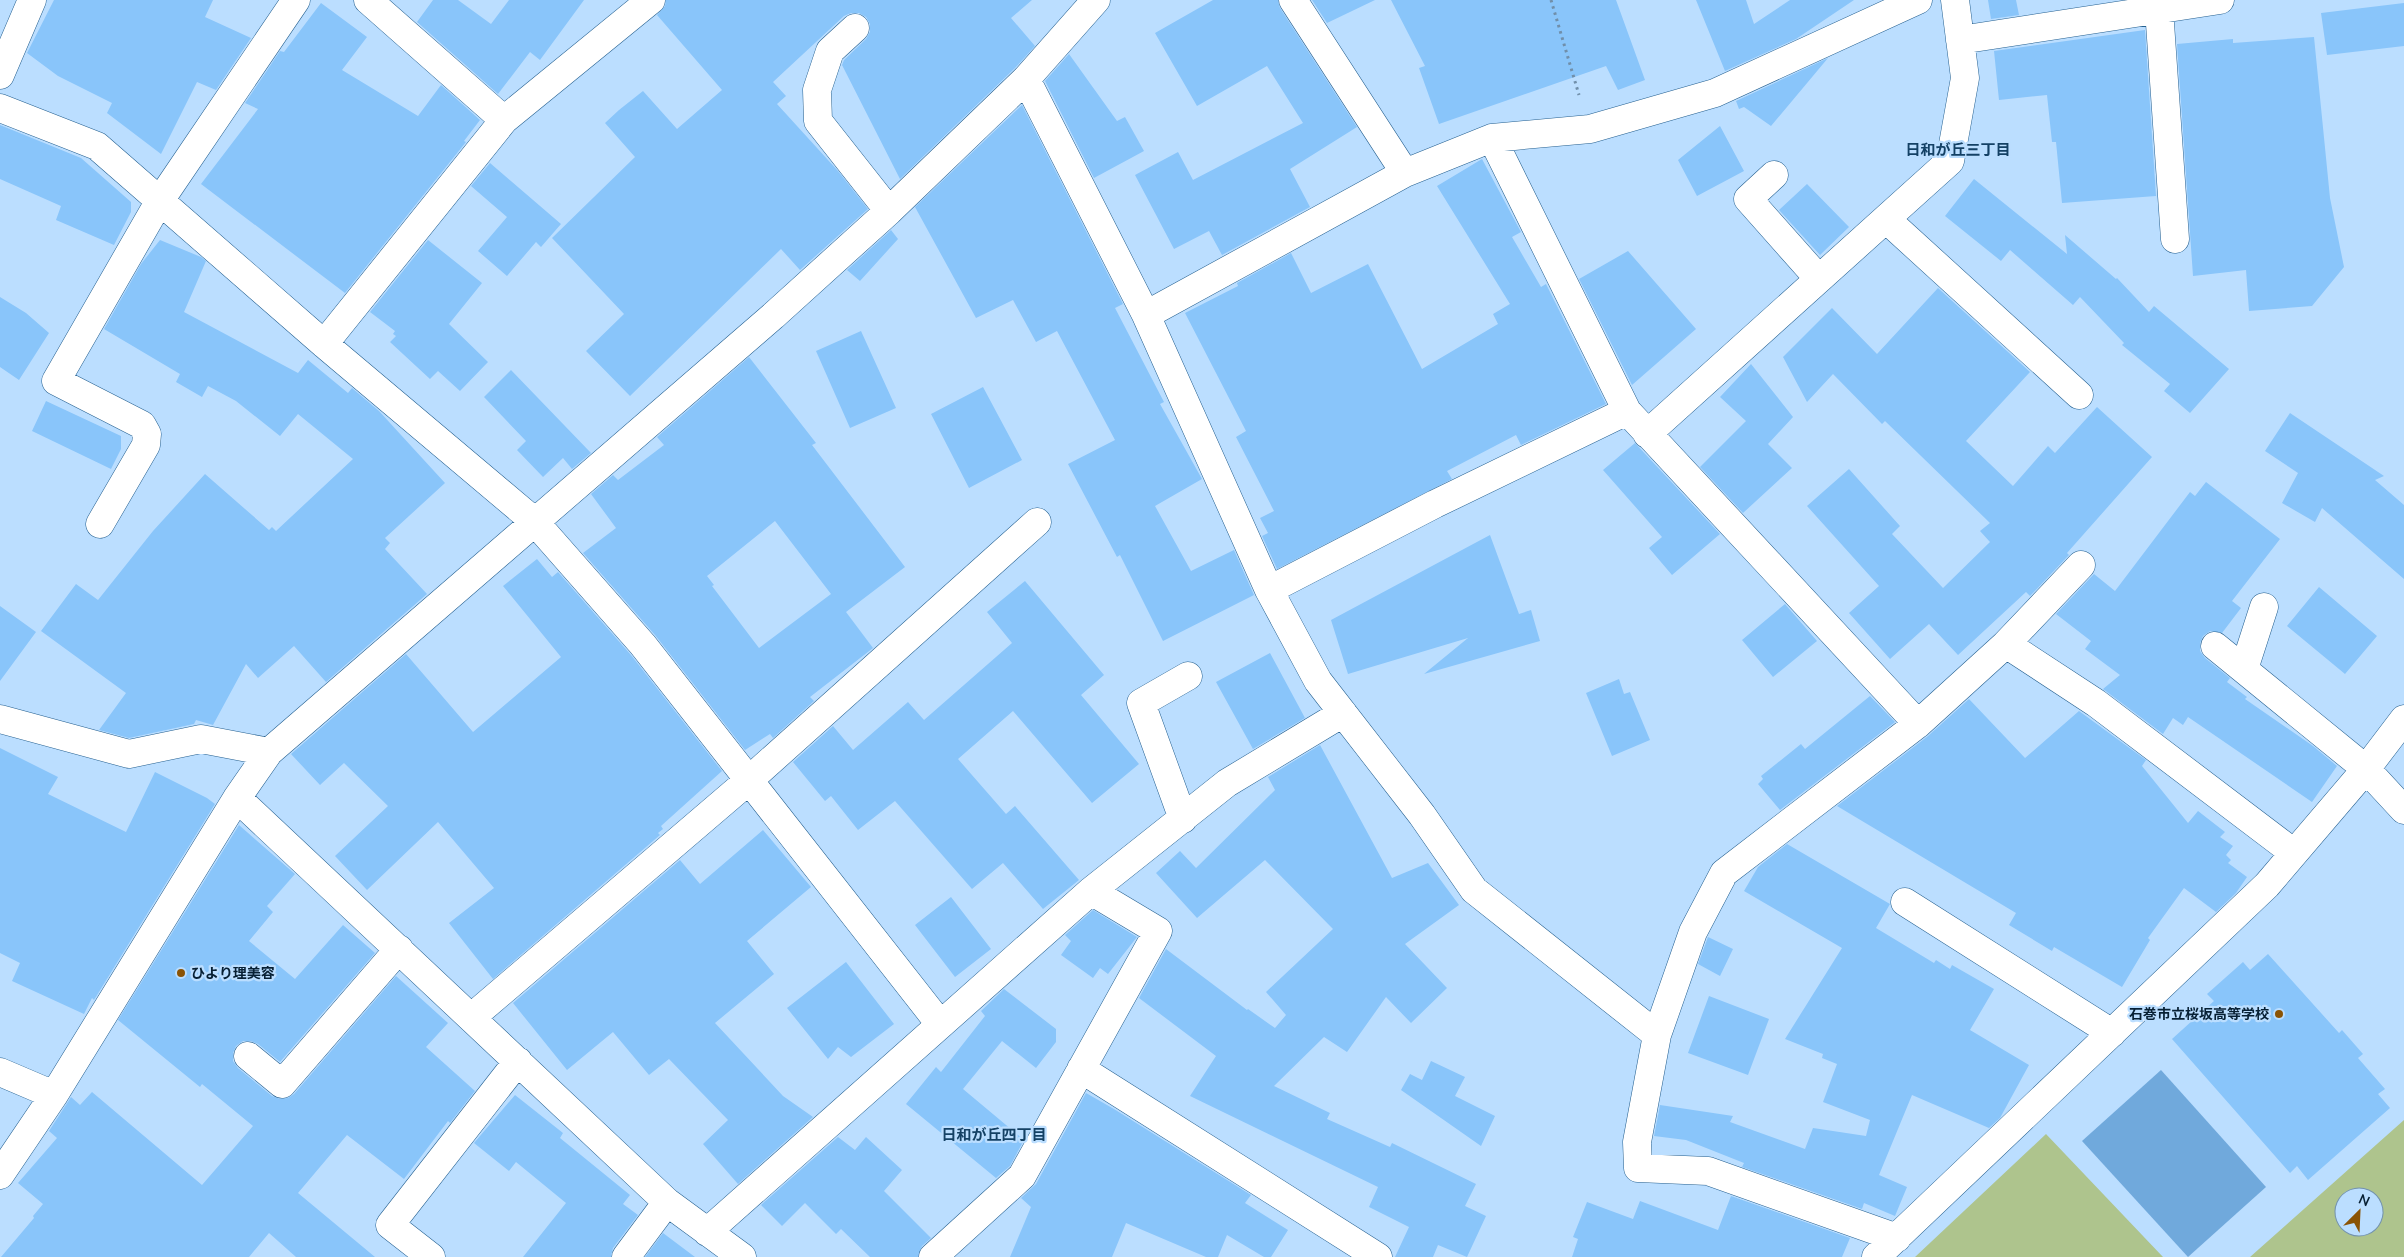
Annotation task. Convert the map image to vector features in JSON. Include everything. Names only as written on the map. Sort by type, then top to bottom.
[{"type":"street","points":[[0,76],[32,0]]},
{"type":"street","points":[[100,524],[146,444],[147,434],[142,425],[56,381],[159,202],[296,0]]},
{"type":"street","points":[[368,0],[504,120]]},
{"type":"street","points":[[324,344],[504,120],[652,0]]},
{"type":"street","points":[[0,1174],[54,1095],[238,798],[269,752],[772,316],[889,211],[1026,79],[1096,0]]},
{"type":"street","points":[[1293,0],[1405,173]]},
{"type":"street","points":[[1146,315],[1405,173],[1492,138],[1590,129],[1716,93],[1918,0]]},
{"type":"street","points":[[1647,434],[1950,161],[1965,78],[1955,0]]},
{"type":"street","points":[[1960,40],[2220,0]]},
{"type":"street","points":[[2159,9],[2175,239]]},
{"type":"street","points":[[855,28],[830,51],[817,90],[818,121],[889,211]]},
{"type":"street","points":[[1026,79],[1146,315],[1269,590],[1318,681],[1422,815],[1474,890],[1657,1035]]},
{"type":"street","points":[[0,108],[97,146],[324,344],[534,521],[643,645],[940,1024]]},
{"type":"street","points":[[1492,138],[1627,411],[1918,724]]},
{"type":"street","points":[[1774,175],[1748,199],[1818,279]]},
{"type":"street","points":[[1886,219],[2079,395]]},
{"type":"street","points":[[1269,590],[1435,504],[1627,411]]},
{"type":"street","points":[[472,1017],[748,781],[1038,522]]},
{"type":"street","points":[[1897,1238],[1708,1171],[1638,1168],[1637,1142],[1657,1035],[1692,932],[1724,873],[1918,724],[2006,644],[2081,565]]},
{"type":"street","points":[[2244,669],[2264,607]]},
{"type":"street","points":[[2006,644],[2096,703],[2294,853]]},
{"type":"street","points":[[2215,646],[2366,769],[2404,810]]},
{"type":"street","points":[[1183,819],[1140,703],[1188,676]]},
{"type":"street","points":[[707,1232],[1092,891],[1227,783],[1343,713]]},
{"type":"street","points":[[1876,1257],[2267,885],[2366,769],[2404,719]]},
{"type":"street","points":[[0,720],[129,754],[202,739],[269,752]]},
{"type":"street","points":[[238,798],[667,1202],[742,1257]]},
{"type":"street","points":[[934,1257],[1022,1176],[1158,931],[1092,891]]},
{"type":"street","points":[[1905,902],[2112,1033]]},
{"type":"street","points":[[248,1056],[282,1084],[399,949]]},
{"type":"street","points":[[430,1257],[390,1225],[518,1060]]},
{"type":"street","points":[[1081,1068],[1378,1257]]},
{"type":"street","points":[[0,1072],[54,1095]]},
{"type":"street","points":[[626,1257],[667,1202]]},
{"type":"path","points":[[1551,0],[1590,129]]},
{"type":"green space","points":[[2404,1120],[2404,1257],[2250,1257]]},
{"type":"green space","points":[[2046,1134],[2163,1257],[1915,1257]]},
{"type":"water","points":[[2161,1070],[2266,1187],[2188,1257],[2082,1141]]},
{"type":"building","points":[[54,0],[213,0],[205,17],[251,38],[216,90],[197,82],[161,154],[107,113],[112,103],[58,76],[27,53]]},
{"type":"building","points":[[433,0],[458,0],[491,24],[509,0],[584,0],[540,60],[530,52],[498,94],[417,22]]},
{"type":"building","points":[[666,0],[1032,0],[1011,18],[1035,46],[1015,68],[900,179],[842,65],[844,60],[866,39],[870,32],[870,24],[866,17],[859,13],[851,13],[844,16],[773,82],[786,96],[777,104],[838,171],[868,209],[800,270],[781,249],[630,396],[586,351],[624,314],[552,238],[635,157],[605,123],[619,110],[643,91],[677,129],[722,90],[657,15],[665,6]]},
{"type":"building","points":[[1213,0],[1278,0],[1280,8],[1357,127],[1290,169],[1310,207],[1222,255],[1209,231],[1174,249],[1135,175],[1178,152],[1193,180],[1303,123],[1267,66],[1197,106],[1155,33]]},
{"type":"building","points":[[1312,0],[1375,0],[1327,23]]},
{"type":"building","points":[[1391,0],[1616,0],[1645,80],[1618,90],[1606,66],[1439,124],[1419,68],[1425,66]]},
{"type":"building","points":[[1696,0],[1746,0],[1754,24],[1790,0],[1854,0],[1796,39],[1725,71]]},
{"type":"building","points":[[1988,0],[2016,0],[2019,15],[1991,19]]},
{"type":"building","points":[[321,3],[367,37],[342,70],[418,116],[441,85],[480,120],[464,141],[466,142],[345,293],[201,184],[258,109],[245,103],[280,51],[284,52]]},
{"type":"building","points":[[2404,3],[2404,46],[2327,55],[2321,13]]},
{"type":"building","points":[[2145,30],[2156,196],[2062,203],[2056,142],[2052,142],[2047,95],[1999,100],[1994,51]]},
{"type":"building","points":[[2314,37],[2330,198],[2344,267],[2312,306],[2249,311],[2246,270],[2193,276],[2177,44],[2233,39],[2233,43]]},
{"type":"building","points":[[1069,54],[1117,121],[1125,117],[1144,151],[1094,178],[1045,81]]},
{"type":"building","points":[[1828,58],[1771,126],[1744,107],[1739,109],[1736,101]]},
{"type":"building","points":[[1022,105],[1123,304],[1115,308],[1164,402],[1160,404],[1202,479],[1155,506],[1191,571],[1234,550],[1254,595],[1163,641],[1120,555],[1117,557],[1068,464],[1115,440],[1057,331],[1036,342],[1013,300],[976,318],[915,207]]},
{"type":"building","points":[[0,125],[81,158],[131,202],[131,212],[114,245],[56,220],[61,206],[0,179]]},
{"type":"building","points":[[1720,126],[1744,171],[1697,196],[1678,160]]},
{"type":"building","points":[[1482,159],[1521,232],[1512,237],[1541,287],[1546,284],[1606,404],[1521,445],[1516,435],[1447,471],[1452,479],[1277,569],[1262,536],[1268,533],[1260,518],[1274,511],[1236,437],[1246,431],[1185,313],[1238,286],[1237,283],[1291,253],[1311,293],[1368,264],[1422,369],[1498,324],[1493,314],[1510,304],[1437,186]]},
{"type":"building","points":[[490,163],[561,224],[541,247],[536,242],[507,276],[478,251],[507,217],[471,186]]},
{"type":"building","points":[[1974,179],[2067,254],[2065,235],[2117,278],[2149,312],[2154,306],[2229,369],[2190,413],[2164,391],[2170,384],[2122,345],[2124,343],[2080,297],[2073,305],[2010,250],[2001,261],[1945,216]]},
{"type":"building","points":[[1807,184],[1849,227],[1820,255],[1779,210]]},
{"type":"building","points":[[891,230],[898,239],[860,281],[847,270]]},
{"type":"building","points":[[160,240],[201,257],[206,261],[184,312],[298,373],[308,360],[348,393],[352,388],[379,411],[445,483],[385,538],[390,543],[385,549],[427,594],[326,682],[294,646],[258,678],[246,664],[213,725],[196,720],[194,724],[129,738],[99,730],[126,693],[41,631],[76,584],[98,600],[153,531],[205,474],[269,530],[272,527],[276,531],[353,459],[298,414],[280,436],[236,401],[208,386],[202,397],[176,382],[180,374],[104,329],[141,264]]},
{"type":"building","points":[[428,240],[482,283],[449,324],[488,362],[460,391],[438,371],[430,379],[390,342],[396,336],[393,334],[395,331],[370,312]]},
{"type":"building","points":[[1628,251],[1696,329],[1632,385],[1579,279]]},
{"type":"building","points":[[1938,288],[2030,372],[1966,441],[2013,486],[2048,446],[2055,453],[2097,407],[2152,457],[2067,553],[2069,555],[2030,596],[2026,592],[1958,655],[1929,624],[1890,659],[1849,613],[1879,586],[1807,506],[1849,469],[1900,526],[1892,534],[1943,588],[1990,542],[1980,531],[1990,523],[1885,421],[1882,424],[1833,374],[1807,402],[1783,357],[1832,308],[1877,354]]},
{"type":"building","points":[[0,297],[26,313],[49,333],[19,380],[0,367]]},
{"type":"building","points":[[861,331],[896,408],[850,428],[816,351]]},
{"type":"building","points":[[749,357],[816,443],[812,445],[905,567],[846,612],[873,648],[810,697],[814,701],[773,738],[770,734],[745,750],[655,635],[583,553],[616,528],[591,494],[613,475],[618,480],[664,445],[657,437]],"holes":[[[775,521],[831,594],[759,648],[712,586],[714,585],[707,576]]]},
{"type":"building","points":[[1751,364],[1793,417],[1768,444],[1792,468],[1743,513],[1700,467],[1746,421],[1720,397]]},
{"type":"building","points":[[511,370],[591,453],[572,469],[563,458],[543,477],[517,450],[526,441],[484,397]]},
{"type":"building","points":[[983,387],[1022,460],[969,488],[931,414]]},
{"type":"building","points":[[46,401],[121,436],[121,449],[111,469],[32,431]]},
{"type":"building","points":[[2290,413],[2384,476],[2375,480],[2404,505],[2404,579],[2322,508],[2315,522],[2282,503],[2298,473],[2265,451]]},
{"type":"building","points":[[1635,443],[1720,534],[1672,575],[1649,548],[1662,537],[1603,470]]},
{"type":"building","points":[[2206,482],[2280,539],[2232,601],[2241,608],[2222,633],[2210,631],[2203,636],[2200,643],[2200,651],[2205,658],[2230,678],[2227,682],[2247,697],[2245,699],[2313,746],[2337,766],[2312,802],[2188,717],[2183,725],[2173,718],[2163,734],[2103,689],[2120,675],[2085,649],[2091,641],[2056,614],[2094,574],[2115,591],[2190,492],[2195,496]]},
{"type":"building","points":[[1490,535],[1519,614],[1531,610],[1540,641],[1424,674],[1468,638],[1348,674],[1331,620]]},
{"type":"building","points":[[537,559],[552,577],[558,572],[631,655],[722,771],[661,826],[663,829],[658,833],[660,835],[493,979],[449,923],[494,888],[438,822],[367,890],[335,856],[388,806],[344,763],[320,785],[291,754],[406,654],[473,732],[561,657],[503,586]]},
{"type":"building","points":[[1025,581],[1104,675],[1081,695],[1139,764],[1092,803],[1013,711],[958,759],[1006,814],[1015,806],[1079,880],[1043,909],[1003,863],[972,889],[895,801],[858,830],[831,796],[825,801],[793,762],[833,726],[853,750],[908,702],[924,720],[1012,643],[987,612]]},
{"type":"building","points":[[2319,587],[2377,636],[2345,674],[2287,626]]},
{"type":"building","points":[[1785,604],[1817,641],[1773,677],[1742,640]]},
{"type":"building","points":[[0,606],[36,632],[0,681]]},
{"type":"building","points":[[1270,653],[1305,718],[1253,749],[1216,682]]},
{"type":"building","points":[[1619,679],[1624,694],[1630,692],[1650,740],[1612,756],[1586,693]]},
{"type":"building","points":[[1870,696],[1895,722],[1780,810],[1758,784],[1763,779],[1761,776],[1801,744],[1805,749]]},
{"type":"building","points":[[1969,699],[2025,758],[2079,711],[2146,760],[2142,766],[2188,823],[2198,811],[2225,832],[2220,837],[2233,846],[2226,855],[2231,860],[2228,863],[2247,877],[2236,893],[2216,912],[2184,888],[2148,938],[2150,940],[2122,987],[2054,947],[2052,951],[2009,925],[2016,913],[1837,806],[1928,736]]},
{"type":"building","points":[[1320,745],[1392,878],[1428,863],[1459,905],[1405,944],[1447,988],[1411,1023],[1386,997],[1347,1052],[1324,1037],[1274,1086],[1330,1113],[1327,1119],[1390,1147],[1392,1143],[1476,1184],[1465,1206],[1486,1216],[1467,1257],[1438,1245],[1433,1257],[1395,1257],[1409,1227],[1369,1207],[1378,1187],[1190,1096],[1216,1056],[1139,998],[1166,949],[1247,1010],[1275,1028],[1286,1015],[1266,992],[1333,929],[1265,860],[1197,918],[1156,873],[1180,851],[1196,868],[1275,790],[1268,777]]},
{"type":"building","points":[[0,748],[58,777],[48,794],[126,832],[155,772],[207,798],[215,804],[94,1000],[92,998],[84,1014],[12,981],[20,963],[0,953]]},
{"type":"building","points":[[239,825],[295,874],[267,906],[273,912],[249,941],[295,979],[343,925],[375,953],[280,1062],[258,1044],[251,1041],[243,1041],[236,1046],[233,1053],[233,1061],[238,1068],[272,1096],[280,1099],[288,1098],[294,1094],[396,976],[448,1023],[426,1047],[475,1091],[450,1123],[448,1121],[404,1179],[347,1135],[298,1193],[375,1257],[296,1257],[269,1233],[249,1257],[1,1257],[34,1218],[33,1216],[43,1204],[18,1183],[57,1138],[49,1131],[71,1097],[80,1105],[92,1092],[202,1185],[253,1126],[202,1084],[200,1087],[118,1020]]},
{"type":"building","points":[[763,830],[811,887],[747,941],[774,974],[715,1023],[783,1096],[813,1117],[738,1184],[703,1144],[728,1120],[669,1059],[649,1075],[613,1032],[567,1070],[513,1003],[680,860],[700,884]]},
{"type":"building","points":[[1787,844],[1890,904],[1876,928],[1934,963],[1936,960],[1950,969],[1952,965],[1994,989],[1970,1030],[2029,1065],[2000,1118],[1989,1128],[1912,1095],[1879,1175],[1907,1187],[1895,1216],[1864,1203],[1862,1209],[1742,1167],[1744,1163],[1686,1140],[1654,1136],[1660,1105],[1733,1116],[1730,1122],[1805,1149],[1813,1128],[1866,1136],[1870,1120],[1823,1102],[1837,1064],[1822,1058],[1823,1054],[1785,1039],[1842,948],[1744,891],[1758,867]]},
{"type":"building","points":[[951,897],[991,949],[955,977],[915,925]]},
{"type":"building","points":[[1093,910],[1137,937],[1108,974],[1100,968],[1093,978],[1061,955],[1071,941],[1065,935]]},
{"type":"building","points":[[1708,937],[1733,949],[1720,976],[1698,964]]},
{"type":"building","points":[[2268,954],[2339,1033],[2342,1030],[2363,1054],[2358,1058],[2385,1089],[2378,1094],[2390,1108],[2308,1180],[2297,1166],[2290,1173],[2172,1039],[2214,1001],[2207,994],[2243,962],[2250,970]]},
{"type":"building","points":[[846,962],[894,1024],[851,1057],[838,1047],[828,1059],[787,1008]]},
{"type":"building","points":[[1004,989],[1056,1029],[1056,1042],[1036,1068],[1002,1041],[963,1089],[1024,1140],[1010,1166],[996,1178],[906,1104],[936,1067],[941,1072],[985,1016],[981,1011]]},
{"type":"building","points":[[1709,996],[1769,1019],[1748,1075],[1688,1053]]},
{"type":"building","points":[[1431,1061],[1465,1077],[1455,1096],[1495,1116],[1481,1146],[1401,1090],[1410,1074],[1422,1080]]},
{"type":"building","points":[[1086,1093],[1251,1195],[1245,1203],[1288,1230],[1271,1257],[1264,1257],[1227,1235],[1218,1257],[1206,1257],[1126,1223],[1112,1257],[1010,1257],[1031,1207],[1021,1198],[1036,1184]]},
{"type":"building","points":[[515,1095],[563,1133],[560,1138],[630,1195],[623,1204],[638,1215],[613,1248],[611,1257],[523,1257],[566,1203],[516,1162],[509,1171],[474,1143]]},
{"type":"building","points":[[838,1137],[855,1150],[866,1137],[902,1170],[884,1191],[931,1238],[922,1246],[918,1257],[870,1257],[841,1229],[836,1234],[805,1203],[782,1226],[761,1205]]},
{"type":"building","points":[[1731,1196],[1850,1238],[1842,1257],[1572,1257],[1578,1239],[1573,1237],[1587,1202],[1633,1219],[1640,1201],[1718,1230]]},
{"type":"building","points":[[663,1233],[695,1257],[645,1257]]},
{"type":"place","name":"ひより理美容","points":[[181,973]]},
{"type":"place","name":"石巻市立桜坂高等学校","points":[[2279,1014]]},
{"type":"district","name":"日和が丘三丁目","points":[[1958,150]]},
{"type":"district","name":"日和が丘四丁目","points":[[994,1135]]}]
